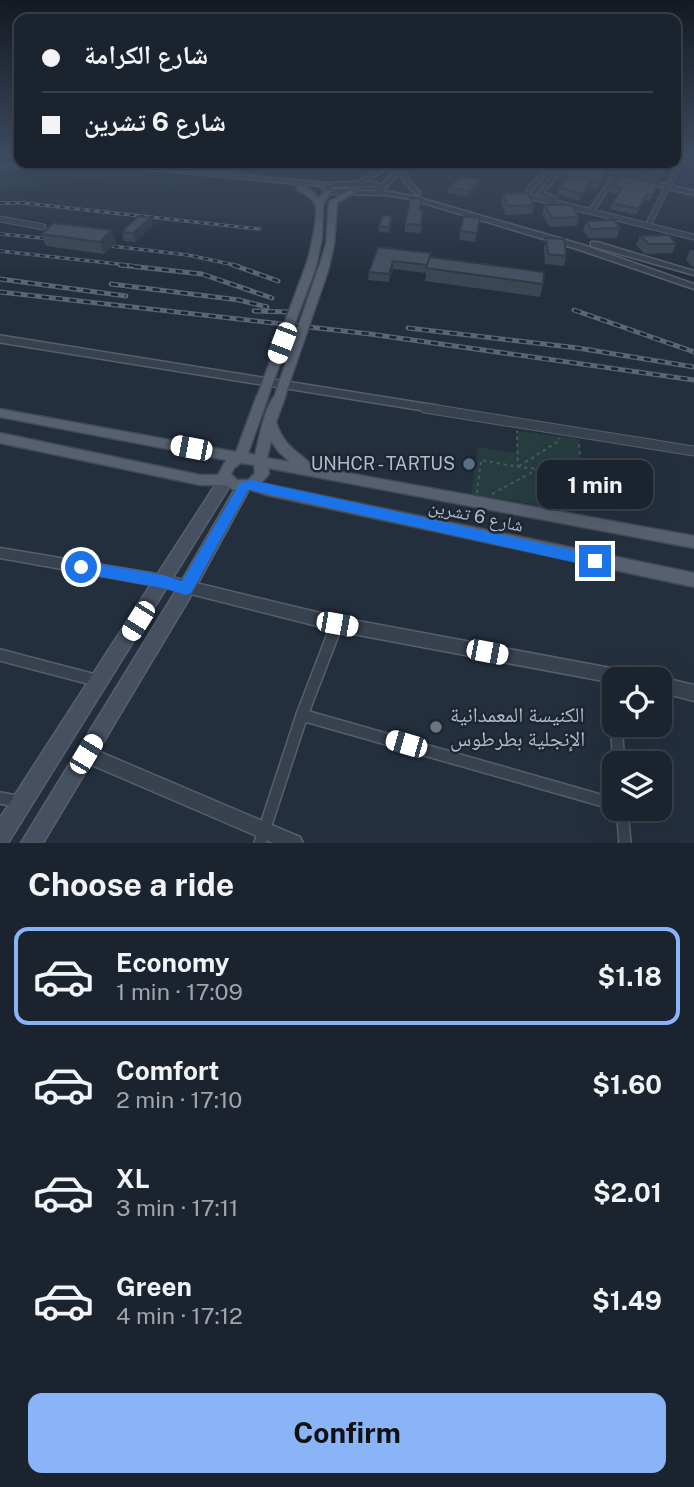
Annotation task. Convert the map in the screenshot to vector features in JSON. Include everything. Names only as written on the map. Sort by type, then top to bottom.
[{"type":"main road","points":[[313,196],[319,204]]},
{"type":"main road","points":[[0,837],[226,480],[226,467],[240,458],[311,266],[317,237],[319,204],[324,196]]},
{"type":"main road","points":[[32,843],[247,486],[262,474],[260,462],[270,421],[324,267],[330,244],[333,202],[341,196]]},
{"type":"main road","points":[[0,412],[251,458],[260,462]]},
{"type":"main road","points":[[270,421],[274,435],[283,449],[296,461],[315,471]]},
{"type":"main road","points":[[0,438],[201,480],[226,480],[234,485],[247,486]]},
{"type":"main road","name":"شارع 6 تشرين","points":[[260,462],[694,542]]},
{"type":"main road","name":"شارع 6 تشرين","points":[[247,486],[694,580]]},
{"type":"street","points":[[408,196],[580,247],[694,287]]},
{"type":"street","points":[[430,196],[694,273]]},
{"type":"street","points":[[529,196],[694,235]]},
{"type":"street","points":[[547,196],[650,221],[694,235]]},
{"type":"street","points":[[593,208],[601,196]]},
{"type":"street","points":[[650,221],[664,196]]},
{"type":"street","points":[[0,219],[43,227]]},
{"type":"street","points":[[637,268],[642,258]]},
{"type":"street","points":[[637,268],[652,267],[694,279]]},
{"type":"street","points":[[0,339],[694,451]]},
{"type":"street","points":[[0,553],[163,581],[186,589],[337,624],[602,672]]},
{"type":"street","points":[[263,836],[302,715],[337,624]]},
{"type":"street","points":[[0,655],[100,681]]},
{"type":"street","points":[[672,688],[694,693]]},
{"type":"street","points":[[302,715],[602,801]]},
{"type":"street","points":[[86,754],[263,836],[294,843]]},
{"type":"street","points":[[0,798],[22,803]]},
{"type":"street","points":[[623,821],[625,843]]},
{"type":"path","points":[[516,423],[518,467]]},
{"type":"path","points":[[518,467],[559,441],[559,430]]},
{"type":"path","points":[[475,503],[481,460],[581,475],[578,433]]},
{"type":"path","points":[[475,503],[538,469]]},
{"type":"green space","points":[[517,431],[579,439],[581,475],[554,471],[552,507],[471,494],[478,447],[517,453]]},
{"type":"building","points":[[503,196],[530,196],[534,205],[508,206]]},
{"type":"building","points":[[616,196],[646,196],[638,209],[612,203]]},
{"type":"building","points":[[410,198],[422,199],[419,210],[423,210],[421,225],[405,224]]},
{"type":"building","points":[[545,205],[571,205],[579,217],[552,218]]},
{"type":"building","points":[[383,215],[392,216],[389,227],[379,226]]},
{"type":"building","points":[[138,216],[151,218],[133,233],[122,232]]},
{"type":"building","points":[[464,216],[480,218],[477,233],[460,231]]},
{"type":"building","points":[[614,220],[620,228],[591,229],[586,221]]},
{"type":"building","points":[[54,223],[112,230],[100,242],[41,234]]},
{"type":"building","points":[[669,235],[676,244],[649,244],[640,236]]},
{"type":"building","points":[[546,238],[564,239],[566,256],[548,254]]},
{"type":"building","points":[[378,247],[431,253],[427,265],[393,261],[389,274],[369,272]]},
{"type":"building","points":[[430,257],[544,272],[543,284],[426,268]]},
{"type":"railway","points":[[0,203],[24,203],[259,229]]},
{"type":"railway","points":[[0,234],[63,240]]},
{"type":"railway","points":[[94,244],[188,255],[239,266]]},
{"type":"railway","points":[[0,251],[136,266]]},
{"type":"railway","points":[[120,265],[202,274],[272,298]]},
{"type":"railway","points":[[233,265],[278,281]]},
{"type":"railway","points":[[0,279],[126,296]]},
{"type":"railway","points":[[111,284],[239,300],[267,307]]},
{"type":"railway","points":[[0,292],[370,334],[694,380]]},
{"type":"railway","points":[[574,310],[694,352]]},
{"type":"railway","points":[[254,311],[289,312]]},
{"type":"railway","points":[[408,328],[578,348],[694,367]]},
{"type":"place","name":"UNHCR - TARTUS","points":[[469,464]]},
{"type":"place","name":"الكنيسة المعمدانية الإنجلية بطرطوس","points":[[436,727]]},
{"type":"route","points":[[81,567],[163,581],[186,589],[244,486],[251,485],[595,561]]}]
